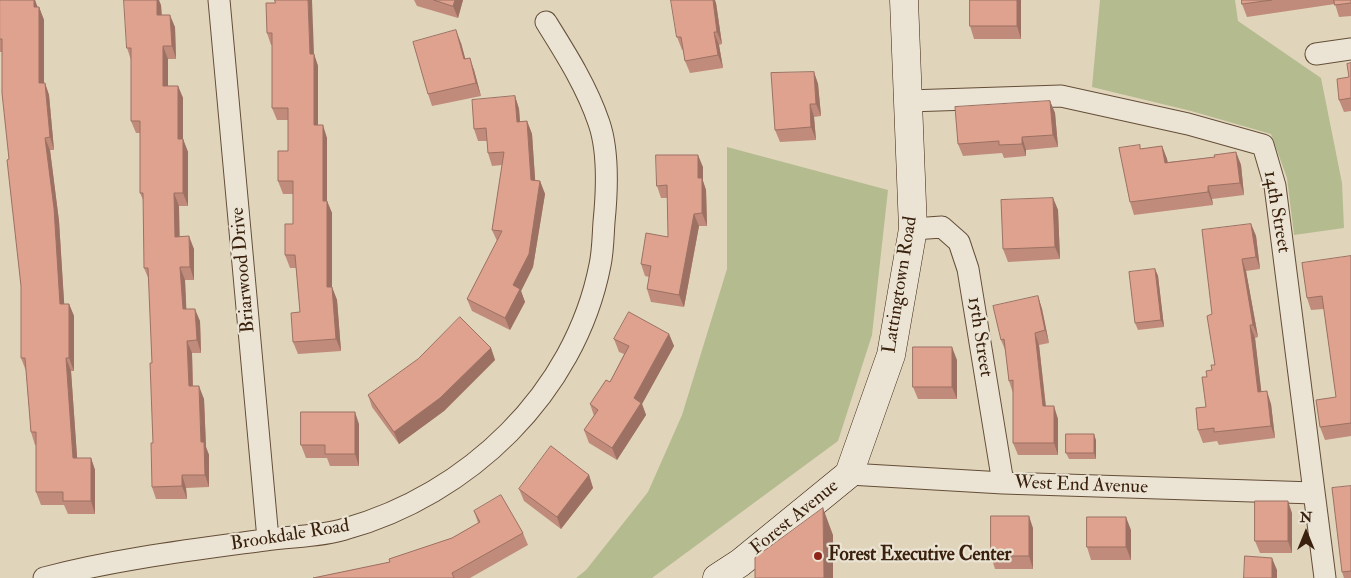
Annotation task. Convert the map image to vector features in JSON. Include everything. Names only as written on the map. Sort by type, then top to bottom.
[{"type":"main road","name":"Lattingtown Road","points":[[849,474],[891,355],[913,229],[904,0]]},
{"type":"main road","name":"Forest Avenue","points":[[717,578],[740,563],[849,474]]},
{"type":"street","name":"Briarwood Drive","points":[[219,0],[268,539]]},
{"type":"street","name":"Brookdale Road","points":[[44,578],[93,565],[343,530],[398,511],[438,490],[499,445],[540,398],[567,354],[591,300],[600,264],[608,182],[600,125],[574,66],[546,22]]},
{"type":"street","points":[[1316,54],[1351,49]]},
{"type":"street","name":"14th Street","points":[[908,101],[1061,96],[1188,124],[1263,145],[1275,186],[1325,578]]},
{"type":"street","name":"15th Street","points":[[913,229],[942,227],[959,242],[968,269],[1003,483]]},
{"type":"street","name":"West End Avenue","points":[[849,474],[1003,483],[1314,492]]},
{"type":"green space","points":[[1100,0],[1235,0],[1238,21],[1321,78],[1342,183],[1344,228],[1294,235],[1287,178],[1271,134],[1191,111],[1092,87]]},
{"type":"green space","points":[[727,147],[888,190],[872,335],[838,441],[652,578],[576,578],[586,570],[648,492],[682,415],[727,269]]},
{"type":"building","points":[[0,0],[34,0],[34,7],[39,7],[39,83],[45,83],[50,137],[45,138],[54,208],[60,304],[69,304],[69,358],[66,358],[73,458],[91,458],[91,501],[63,501],[63,492],[36,492],[36,432],[31,432],[25,358],[21,358],[21,286],[7,160],[9,159],[2,93]]},
{"type":"building","points":[[124,0],[157,0],[157,15],[170,15],[172,46],[163,46],[163,86],[178,86],[178,139],[183,139],[183,193],[174,193],[175,237],[189,236],[190,267],[180,267],[183,309],[195,309],[197,340],[187,341],[189,386],[199,386],[201,442],[204,442],[205,475],[182,475],[182,486],[152,487],[151,443],[153,443],[150,363],[152,363],[148,268],[144,268],[143,193],[140,193],[140,121],[131,121],[131,48],[127,48]]},
{"type":"building","points":[[275,0],[308,0],[310,54],[314,54],[314,125],[323,125],[323,201],[327,201],[327,287],[332,287],[336,339],[293,342],[291,313],[300,312],[295,255],[285,255],[285,224],[293,224],[293,181],[278,181],[278,151],[288,151],[288,108],[272,108],[272,33],[267,33],[266,3],[275,3]]},
{"type":"building","points":[[434,0],[455,0],[453,6]]},
{"type":"building","points":[[671,0],[713,0],[717,32],[714,32],[718,55],[685,61],[681,37],[677,37]]},
{"type":"building","points":[[970,0],[1017,0],[1017,26],[970,26]]},
{"type":"building","points":[[1242,0],[1272,0],[1242,4]]},
{"type":"building","points":[[1334,0],[1351,0],[1351,3],[1335,5]]},
{"type":"building","points":[[456,30],[464,59],[470,58],[476,83],[428,94],[413,42]]},
{"type":"building","points":[[1351,63],[1351,98],[1339,100],[1337,79],[1349,77],[1347,64]]},
{"type":"building","points":[[814,72],[816,104],[810,104],[811,127],[775,130],[771,73]]},
{"type":"building","points":[[515,96],[517,122],[527,121],[531,180],[540,181],[529,254],[513,285],[520,289],[505,318],[467,299],[502,231],[492,230],[504,152],[488,153],[486,128],[474,129],[472,100]]},
{"type":"building","points":[[1050,101],[1053,135],[1022,137],[1022,144],[999,145],[999,141],[958,144],[955,107]]},
{"type":"building","points":[[1140,145],[1140,149],[1162,146],[1165,163],[1215,157],[1214,155],[1236,152],[1240,183],[1208,186],[1208,192],[1130,202],[1119,148]]},
{"type":"building","points":[[656,155],[698,155],[698,178],[702,178],[702,213],[694,214],[679,295],[647,289],[651,266],[641,264],[646,233],[668,237],[667,185],[657,186]]},
{"type":"building","points":[[1053,198],[1055,247],[1003,249],[1001,200]]},
{"type":"building","points":[[1251,224],[1256,257],[1242,259],[1253,325],[1250,325],[1258,392],[1267,391],[1271,426],[1214,432],[1214,428],[1198,430],[1196,408],[1206,407],[1202,377],[1207,377],[1206,371],[1212,370],[1211,365],[1215,365],[1207,316],[1212,314],[1202,230]]},
{"type":"building","points":[[1351,256],[1351,423],[1320,427],[1316,400],[1336,397],[1322,296],[1307,298],[1302,263]]},
{"type":"building","points":[[1155,269],[1161,320],[1135,323],[1129,272]]},
{"type":"building","points":[[1038,296],[1045,330],[1035,333],[1043,406],[1054,406],[1054,443],[1013,443],[1013,380],[1009,381],[1004,339],[1001,340],[993,306]]},
{"type":"building","points":[[629,312],[669,334],[634,398],[641,403],[612,448],[584,430],[598,410],[590,404],[606,380],[610,382],[629,346],[614,339]]},
{"type":"building","points":[[460,317],[491,348],[440,398],[394,432],[368,395],[418,359]]},
{"type":"building","points":[[913,347],[952,347],[952,387],[913,387]]},
{"type":"building","points":[[301,412],[355,412],[355,454],[325,454],[325,445],[301,445]]},
{"type":"building","points":[[1066,434],[1094,434],[1094,453],[1066,453]]},
{"type":"building","points":[[551,446],[589,475],[557,517],[519,489]]},
{"type":"building","points":[[1351,486],[1351,571],[1342,572],[1332,488]]},
{"type":"building","points":[[501,495],[523,533],[452,573],[454,578],[313,578],[390,562],[389,559],[452,538],[480,522],[474,511]]},
{"type":"building","points":[[1255,501],[1288,501],[1288,541],[1255,541]]},
{"type":"building","points":[[823,508],[824,578],[755,578],[755,558]]},
{"type":"building","points":[[991,516],[1029,516],[1029,556],[991,556]]},
{"type":"building","points":[[1087,517],[1126,517],[1126,547],[1087,547]]},
{"type":"building","points":[[1245,556],[1272,558],[1272,578],[1244,578]]},
{"type":"place","name":"Forest Executive Center","points":[[818,556]]}]
